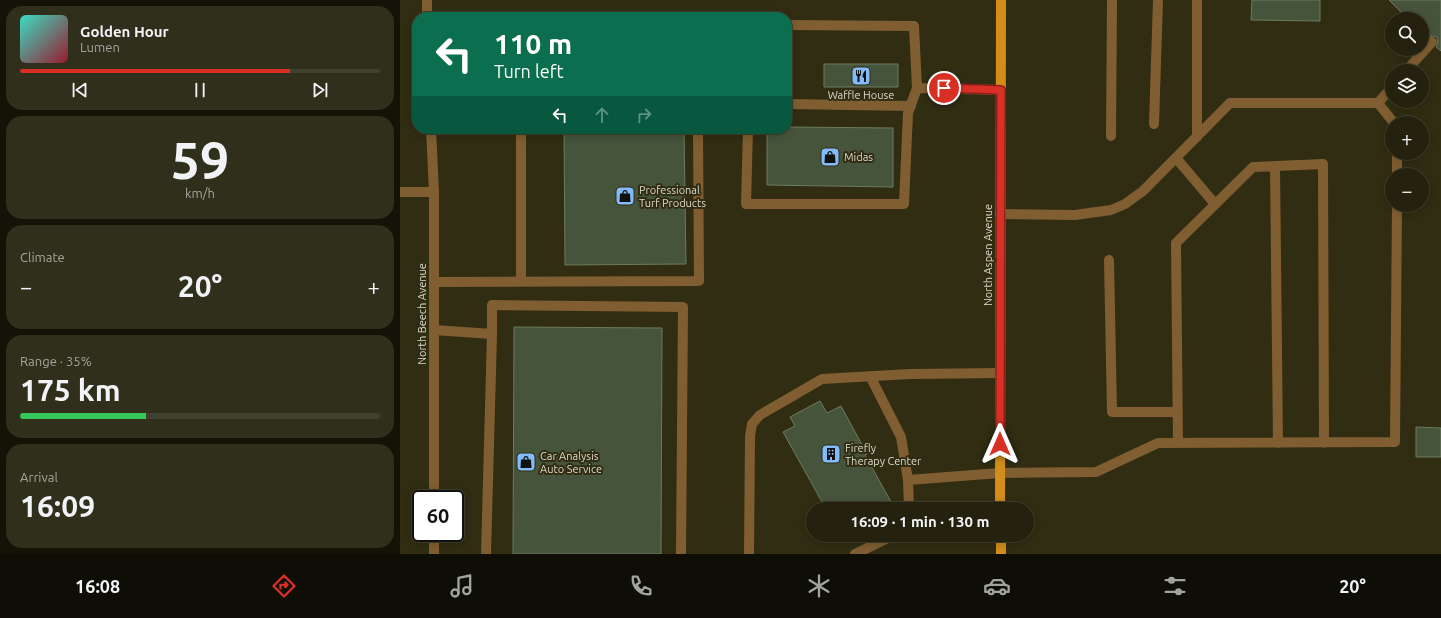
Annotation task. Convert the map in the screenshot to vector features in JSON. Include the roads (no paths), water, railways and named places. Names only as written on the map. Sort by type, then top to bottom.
[{"type":"main road","name":"North Aspen Avenue","points":[[1000,502],[1001,0]]},
{"type":"main road","points":[[1000,542],[1001,554]]},
{"type":"street","points":[[427,0],[427,12]]},
{"type":"street","points":[[1111,136],[1112,0]]},
{"type":"street","points":[[1154,124],[1158,0]]},
{"type":"street","points":[[1197,0],[1197,137]]},
{"type":"street","points":[[748,134],[746,204],[904,204],[908,113],[917,88],[914,26],[792,25]]},
{"type":"street","points":[[1412,64],[1432,42]]},
{"type":"street","points":[[917,88],[1001,90]]},
{"type":"street","points":[[1000,214],[1075,215],[1111,210],[1124,204],[1143,191],[1230,103],[1378,103],[1385,95]]},
{"type":"street","points":[[1378,103],[1388,116]]},
{"type":"street","points":[[792,104],[911,106]]},
{"type":"street","name":"North Beech Avenue","points":[[431,134],[434,192],[434,490]]},
{"type":"street","points":[[520,134],[520,281]]},
{"type":"street","points":[[434,282],[699,281],[698,134]]},
{"type":"street","points":[[1176,158],[1216,204]]},
{"type":"street","points":[[1178,443],[1176,242],[1253,167],[1323,164],[1324,443]]},
{"type":"street","points":[[1274,166],[1278,443]]},
{"type":"street","points":[[400,192],[434,192]]},
{"type":"street","points":[[908,480],[1000,473],[1096,472],[1158,443],[1395,442],[1397,212]]},
{"type":"street","points":[[1109,260],[1112,412],[1177,412]]},
{"type":"street","points":[[486,554],[492,305],[683,307],[681,554]]},
{"type":"street","points":[[434,330],[492,334]]},
{"type":"street","points":[[749,554],[752,424],[760,415],[822,380],[870,376],[1000,373]]},
{"type":"street","points":[[870,376],[901,437],[908,480],[909,502]]},
{"type":"street","points":[[434,542],[434,554]]},
{"type":"street","points":[[855,554],[880,542]]},
{"type":"place","name":"Waffle House","points":[[861,76]]},
{"type":"place","name":"Midas","points":[[830,157]]},
{"type":"place","name":"Professional Turf Products","points":[[625,196]]},
{"type":"place","name":"Firefly Therapy Center","points":[[831,454]]},
{"type":"place","name":"Car Analysis Auto Service","points":[[526,462]]}]
